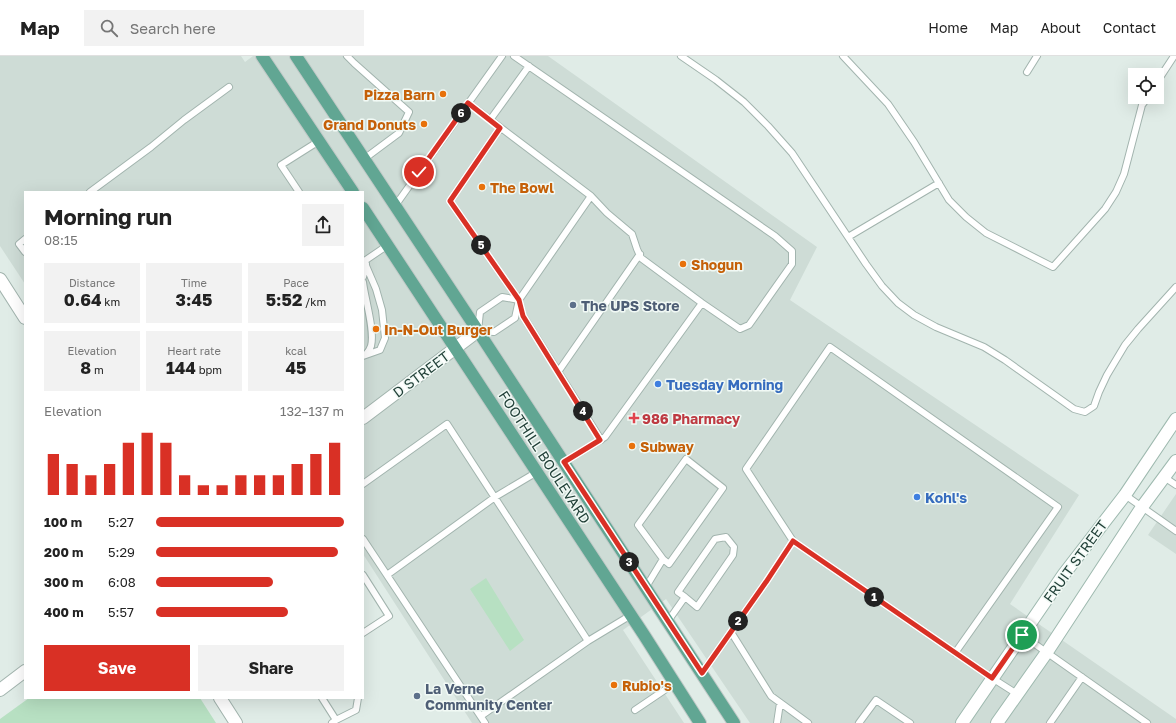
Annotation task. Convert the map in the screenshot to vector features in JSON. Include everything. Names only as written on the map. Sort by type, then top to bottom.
[{"type":"main road","points":[[262,56],[352,191]]},
{"type":"main road","name":"FOOTHILL BOULEVARD","points":[[296,56],[734,723]]},
{"type":"main road","name":"FOOTHILL BOULEVARD","points":[[364,209],[631,615],[700,723]]},
{"type":"main road","points":[[0,279],[24,316]]},
{"type":"main road","name":"D STREET","points":[[364,417],[478,331]]},
{"type":"main road","name":"FRUIT STREET","points":[[962,723],[1064,574],[1125,495],[1176,419]]},
{"type":"main road","name":"FRUIT STREET","points":[[997,723],[1047,652],[1142,507],[1176,461]]},
{"type":"main road","points":[[0,690],[24,672]]},
{"type":"main road","points":[[221,699],[236,723]]},
{"type":"lane","points":[[347,56],[409,112],[399,133],[364,159]]},
{"type":"lane","points":[[395,206],[502,56]]},
{"type":"lane","points":[[468,103],[591,196],[607,213],[632,234],[641,258],[740,329],[749,325],[792,264],[792,251],[775,236],[514,56]]},
{"type":"lane","points":[[681,56],[716,80],[744,102],[792,153],[882,286],[898,303],[914,315],[936,327],[984,347],[1005,360],[1074,409],[1085,412],[1094,406],[1098,392],[1125,345],[1176,287]]},
{"type":"lane","points":[[843,56],[888,104],[914,142],[949,200],[966,217],[986,233],[1053,267],[1105,209],[1116,192],[1124,174],[1143,104]]},
{"type":"lane","points":[[1027,72],[1038,56]]},
{"type":"lane","points":[[1164,71],[1174,56]]},
{"type":"lane","points":[[490,120],[528,66]]},
{"type":"lane","points":[[91,191],[151,147],[184,120],[230,87]]},
{"type":"lane","points":[[500,128],[450,201],[519,300],[523,316],[600,440]]},
{"type":"lane","points":[[297,191],[281,164],[319,141]]},
{"type":"lane","points":[[848,237],[939,182]]},
{"type":"lane","points":[[519,300],[502,297],[480,312],[478,331],[494,332],[515,318],[519,300],[591,196]]},
{"type":"lane","points":[[24,240],[19,244],[24,251]]},
{"type":"lane","points":[[364,355],[380,350],[385,338],[384,320],[380,303],[376,289],[364,262],[388,245]]},
{"type":"lane","points":[[558,372],[640,254]]},
{"type":"lane","points":[[364,288],[372,339],[371,348],[364,355]]},
{"type":"lane","points":[[564,462],[605,437],[702,303]]},
{"type":"lane","points":[[955,653],[1058,507],[830,347],[746,469],[793,541],[955,653],[1017,694]]},
{"type":"lane","points":[[364,483],[447,424],[588,641]]},
{"type":"lane","points":[[686,459],[723,488],[669,564],[664,559],[638,525],[686,459]]},
{"type":"lane","points":[[387,575],[495,497],[537,472]]},
{"type":"lane","points":[[1164,477],[1176,485]]},
{"type":"lane","points":[[1125,495],[1176,531]]},
{"type":"lane","points":[[726,537],[734,547],[733,555],[697,607],[685,597],[678,592],[715,539],[726,537]]},
{"type":"lane","points":[[364,541],[485,723]]},
{"type":"lane","points":[[702,673],[793,541]]},
{"type":"lane","points":[[646,587],[664,559]]},
{"type":"lane","points":[[364,577],[389,616],[364,632]]},
{"type":"lane","points":[[668,621],[685,597]]},
{"type":"lane","points":[[481,716],[588,641],[631,615]]},
{"type":"lane","points":[[731,632],[771,696],[808,723]]},
{"type":"lane","points":[[1022,635],[1147,723]]},
{"type":"lane","points":[[1050,723],[1082,677]]},
{"type":"lane","points":[[635,710],[675,683]]},
{"type":"lane","points":[[322,699],[334,722],[356,710],[358,699]]},
{"type":"lane","points":[[859,723],[876,700],[910,723]]},
{"type":"lane","points":[[776,723],[780,703]]},
{"type":"shaded area","points":[[0,56],[241,56],[245,62],[253,56],[548,56],[817,247],[790,300],[1079,495],[1010,604],[1176,719],[1176,723],[750,723],[666,599],[623,630],[684,723],[472,723],[364,556],[364,191],[24,191],[24,282],[0,246]]},
{"type":"shaded area","points":[[1176,494],[1176,554],[1148,535]]},
{"type":"green space","points":[[486,578],[524,640],[510,651],[470,589]]},
{"type":"green space","points":[[28,699],[201,699],[216,723],[0,723],[0,719]]},
{"type":"place","name":"Pizza Barn","points":[[443,94]]},
{"type":"place","name":"Grand Donuts","points":[[424,124]]},
{"type":"place","name":"The Bowl","points":[[482,187]]},
{"type":"place","name":"Shogun","points":[[683,264]]},
{"type":"place","name":"The UPS Store","points":[[573,305]]},
{"type":"place","name":"In-N-Out Burger","points":[[376,329]]},
{"type":"place","name":"Tuesday Morning","points":[[658,384]]},
{"type":"place","name":"986 Pharmacy","points":[[634,418]]},
{"type":"place","name":"Subway","points":[[632,446]]},
{"type":"place","name":"Kohl's","points":[[917,497]]},
{"type":"place","name":"Rubio's","points":[[614,685]]},
{"type":"place","name":"La Verne Community Center","points":[[417,696]]},
{"type":"route","points":[[419,172],[468,103],[500,128],[450,201],[519,300],[523,316],[600,440],[564,462],[702,673],[793,541],[992,678],[1022,635]]}]
